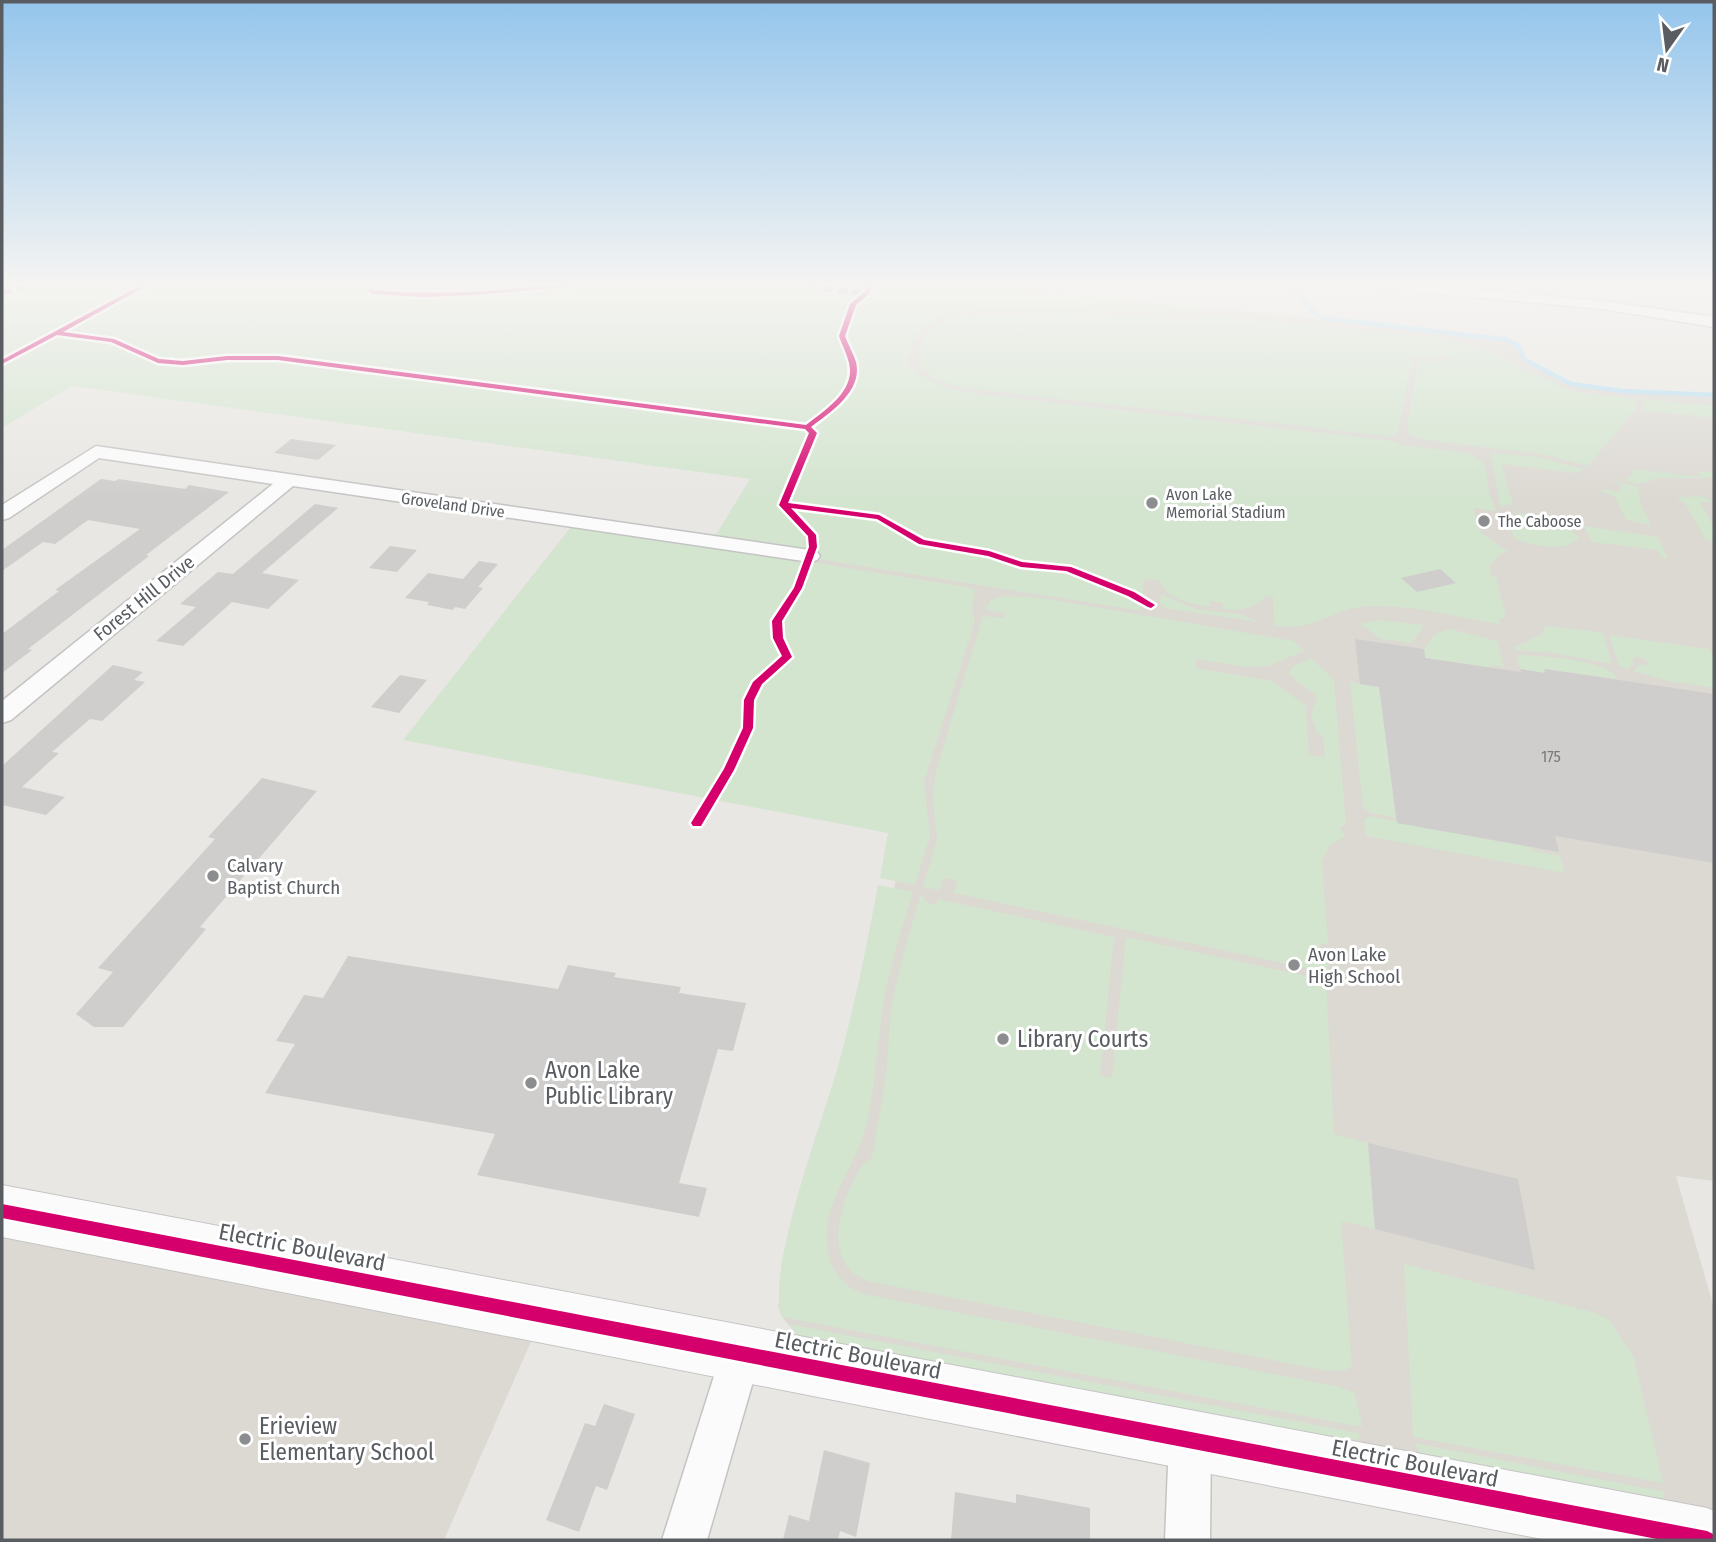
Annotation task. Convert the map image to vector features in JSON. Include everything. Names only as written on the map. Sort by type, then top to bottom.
[{"type":"street","name":"Groveland Drive","points":[[2,514],[96,452],[287,482],[810,556]]},
{"type":"street","name":"Forest Hill Drive","points":[[2,714],[287,482]]},
{"type":"street","name":"Electric Boulevard","points":[[2,1211],[1703,1540]]},
{"type":"street","points":[[684,1540],[741,1354]]},
{"type":"street","points":[[1187,1540],[1190,1441]]},
{"type":"shaded area","name":"Avon Lake High School","points":[[846,356],[1523,356],[1525,360],[1571,384],[1623,391],[1714,395],[1714,1181],[1676,1176],[1714,1308],[1714,1520],[797,1335],[782,1317],[778,1306],[931,754],[460,668],[575,522],[712,542],[814,376]]},
{"type":"shaded area","name":"Erieview Elementary School","points":[[2,1229],[533,1337],[444,1540],[2,1540]]},
{"type":"green space","points":[[2,356],[909,356],[907,363],[933,382],[984,395],[1395,441],[1401,445],[1469,453],[1485,464],[1489,493],[1496,511],[1473,508],[1480,532],[1508,552],[1500,554],[1489,566],[1492,576],[1496,577],[1506,617],[1498,620],[1500,624],[1376,606],[1349,609],[1301,626],[1274,625],[1273,597],[1266,596],[1257,604],[1246,608],[1223,609],[1223,603],[1210,601],[1210,607],[1181,600],[1167,592],[1160,581],[1144,579],[1141,611],[712,542],[750,479],[72,386],[2,428]]},
{"type":"green space","points":[[1435,356],[1412,359],[1398,432],[1393,436],[973,389],[934,378],[921,366],[919,357]]},
{"type":"green space","points":[[1444,356],[1497,356],[1571,391],[1637,399],[1635,410],[1588,466],[1546,455],[1427,440],[1410,435],[1407,427],[1418,361],[1428,359],[1434,363],[1450,360]]},
{"type":"green space","points":[[1644,399],[1714,406],[1714,418],[1642,410]]},
{"type":"green space","points":[[1491,453],[1537,457],[1584,469],[1576,473],[1501,464],[1513,504],[1500,506]]},
{"type":"green space","points":[[1635,469],[1700,477],[1698,472],[1714,472],[1714,478],[1659,478],[1637,484],[1612,476],[1627,480]]},
{"type":"green space","points":[[1610,479],[1639,487],[1640,502],[1651,525],[1626,520],[1615,497],[1601,491],[1603,489],[1618,492],[1623,485]]},
{"type":"green space","points":[[1701,496],[1714,502],[1700,502],[1714,527],[1714,541],[1705,539],[1685,503],[1676,498]]},
{"type":"green space","points":[[1526,514],[1569,527],[1579,538],[1573,543],[1548,547],[1514,538],[1507,515]]},
{"type":"green space","points":[[574,524],[972,588],[975,592],[972,609],[975,621],[924,782],[930,836],[915,885],[880,878],[888,833],[403,740]]},
{"type":"green space","points":[[1584,526],[1658,537],[1668,558],[1661,557],[1657,550],[1592,542]]},
{"type":"green space","points":[[1161,594],[1198,610],[1240,614],[1259,622],[1165,608],[1160,604]]},
{"type":"green space","points":[[1005,596],[1042,598],[1294,641],[1304,651],[1269,666],[1244,667],[1196,659],[1195,668],[1272,681],[1306,706],[1309,755],[1325,757],[1323,736],[1317,733],[1311,716],[1317,696],[1288,674],[1294,666],[1311,658],[1334,680],[1346,824],[1339,828],[1346,836],[1330,845],[1322,861],[1328,944],[1320,944],[1321,952],[1328,953],[1329,973],[954,893],[957,881],[943,878],[940,890],[923,887],[937,840],[933,798],[935,775],[983,616],[1004,618],[1005,613],[988,610],[987,607],[991,600]]},
{"type":"green space","points":[[1377,620],[1424,625],[1412,643],[1381,639],[1360,624]]},
{"type":"green space","points":[[1546,626],[1600,632],[1603,634],[1612,664],[1552,653],[1516,650],[1515,647],[1542,634]]},
{"type":"green space","points":[[1450,629],[1497,641],[1504,667],[1493,665],[1493,668],[1425,658],[1424,649],[1435,634]]},
{"type":"green space","points":[[1609,635],[1709,649],[1714,658],[1714,688],[1668,681],[1634,671],[1640,664],[1646,666],[1650,662],[1638,657],[1632,659],[1634,664],[1628,669],[1619,666]]},
{"type":"green space","points":[[1520,655],[1589,663],[1612,672],[1617,679],[1545,669],[1545,673],[1520,669],[1517,658]]},
{"type":"green space","points":[[1350,682],[1379,687],[1396,818],[1370,813],[1363,807]]},
{"type":"green space","points":[[1370,816],[1532,847],[1533,851],[1560,856],[1565,873],[1366,836],[1364,819]]},
{"type":"green space","points":[[878,885],[913,892],[884,1000],[866,1126],[836,1196],[828,1225],[830,1259],[841,1280],[863,1294],[1340,1387],[1355,1393],[1362,1427],[782,1317],[779,1295],[789,1231],[845,1041]]},
{"type":"green space","points":[[921,895],[928,903],[936,905],[938,899],[1114,937],[1100,1075],[1112,1078],[1126,937],[1326,980],[1334,1134],[1368,1143],[1375,1229],[1341,1221],[1352,1366],[1343,1371],[1323,1370],[872,1282],[857,1276],[847,1266],[838,1241],[841,1212],[858,1173],[871,1159],[873,1152],[886,1076],[891,1006]]},
{"type":"green space","points":[[1404,1264],[1596,1313],[1609,1320],[1634,1358],[1663,1483],[1413,1437]]},
{"type":"green space","points":[[788,1324],[1362,1434],[1353,1446],[805,1344]]},
{"type":"green space","points":[[1414,1443],[1665,1492],[1663,1500],[1422,1457]]},
{"type":"building","points":[[291,439],[336,445],[318,460],[274,453]]},
{"type":"building","points":[[101,479],[119,479],[185,489],[189,485],[229,492],[28,649],[32,650],[2,673],[2,634],[59,591],[55,590],[140,529],[88,520],[55,544],[43,542],[2,571],[2,550]]},
{"type":"building","points":[[315,504],[338,508],[262,573],[299,580],[268,609],[232,602],[183,646],[156,641],[196,607],[180,604],[218,572],[233,574]]},
{"type":"building","points":[[390,546],[417,550],[397,572],[369,568]]},
{"type":"building","points":[[479,561],[498,564],[478,587],[483,588],[465,609],[455,607],[453,610],[405,598],[428,573],[463,579]]},
{"type":"building","points":[[1440,569],[1456,583],[1417,592],[1401,578]]},
{"type":"building","points":[[1355,639],[1424,649],[1425,658],[1521,672],[1520,669],[1545,673],[1544,669],[1714,694],[1714,863],[1555,836],[1559,852],[1397,823],[1379,687],[1360,684]]},
{"type":"building","points":[[113,665],[143,672],[134,680],[145,682],[102,721],[90,719],[52,752],[59,753],[22,787],[65,797],[46,815],[2,805],[2,766]]},
{"type":"building","points":[[400,675],[427,680],[399,713],[371,707]]},
{"type":"building","name":"Calvary Baptist Church","points":[[262,778],[317,791],[200,927],[206,929],[123,1027],[94,1027],[76,1014],[113,972],[98,968],[215,839],[208,837]]},
{"type":"building","name":"Avon Lake Public Library","points":[[348,956],[558,989],[568,965],[616,973],[614,977],[681,987],[679,993],[746,1003],[733,1051],[718,1049],[679,1183],[707,1188],[699,1217],[477,1175],[495,1134],[265,1093],[295,1044],[276,1041],[304,995],[323,998]]},
{"type":"building","points":[[1368,1143],[1518,1179],[1535,1270],[1375,1229]]},
{"type":"building","points":[[604,1404],[635,1414],[607,1490],[596,1486],[579,1532],[546,1520],[585,1423],[595,1426]]},
{"type":"building","points":[[824,1450],[870,1463],[856,1537],[840,1531],[838,1540],[783,1540],[789,1515],[809,1521]]},
{"type":"building","points":[[955,1492],[1016,1503],[1016,1494],[1090,1508],[1090,1540],[951,1540]]},
{"type":"waterway","points":[[1523,356],[1525,360],[1571,384],[1623,391],[1714,395]]},
{"type":"cycle path","points":[[2,362],[13,356]]},
{"type":"cycle path","points":[[147,356],[158,361],[183,363],[227,358],[278,358],[807,427],[813,433],[783,505],[812,535],[813,547],[798,588],[777,621],[778,638],[787,657],[758,682],[749,700],[748,728],[729,770],[697,823]]},
{"type":"cycle path","points":[[807,427],[835,405],[853,382],[853,364],[850,356]]},
{"type":"cycle path","points":[[783,505],[879,517],[922,542],[989,554],[1021,564],[1068,569],[1131,594],[1151,605]]},
{"type":"cycle path","points":[[2,1211],[1707,1540]]},
{"type":"place","name":"Avon Lake Memorial Stadium","points":[[1152,503]]},
{"type":"place","name":"The Caboose","points":[[1484,521]]},
{"type":"place","name":"Calvary Baptist Church","points":[[213,876]]},
{"type":"place","name":"Avon Lake High School","points":[[1294,965]]},
{"type":"place","name":"Library Courts","points":[[1003,1039]]},
{"type":"place","name":"Avon Lake Public Library","points":[[531,1083]]},
{"type":"place","name":"Erieview Elementary School","points":[[245,1439]]}]
